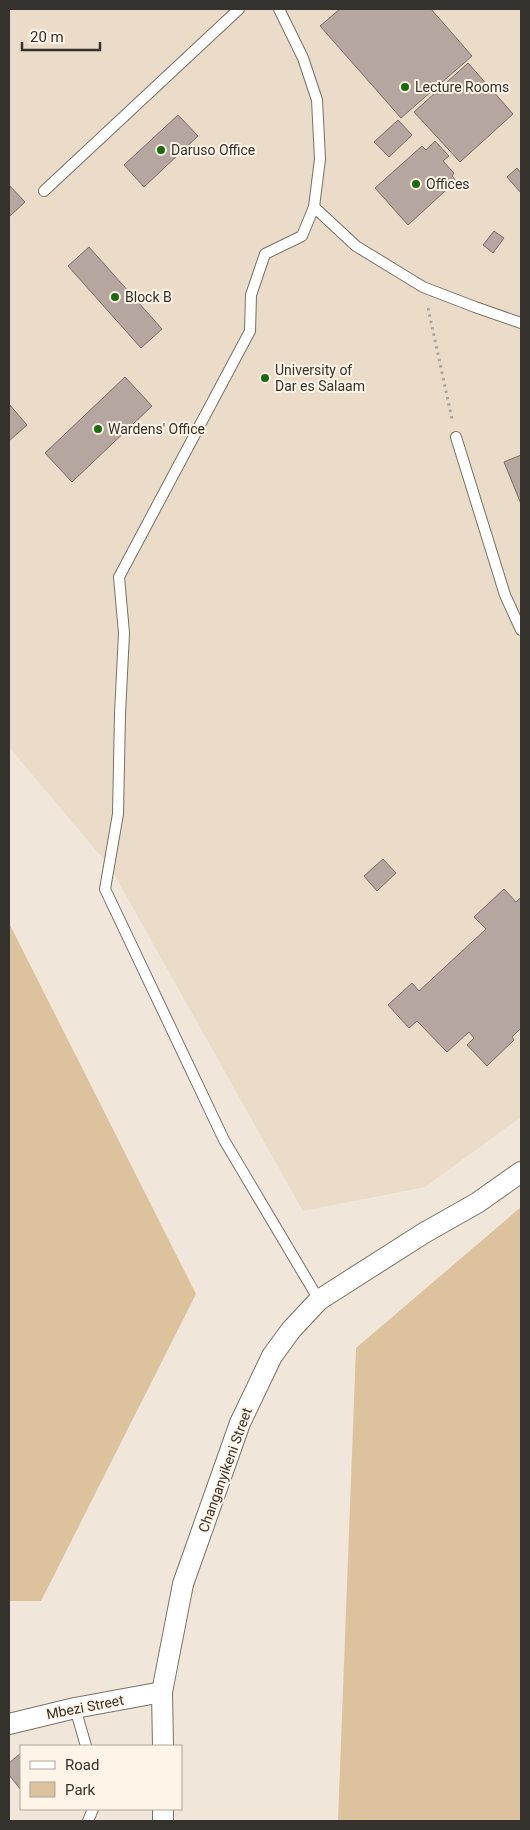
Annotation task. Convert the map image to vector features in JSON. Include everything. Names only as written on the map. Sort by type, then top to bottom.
[{"type":"street","name":"Changanyikeni Street","points":[[163,1745],[162,1692],[183,1584],[240,1423],[272,1356],[291,1330],[319,1300],[424,1233],[477,1203],[521,1172]]},
{"type":"street","name":"Mbezi Street","points":[[9,1724],[75,1708],[162,1692]]},
{"type":"lane","points":[[44,191],[239,9]]},
{"type":"lane","points":[[279,9],[303,58],[317,100],[320,159],[314,207],[302,236],[265,254],[251,294],[250,331],[119,578],[124,633],[118,814],[105,889],[224,1140],[319,1300]]},
{"type":"lane","points":[[314,207],[356,246],[423,287],[475,308],[521,323]]},
{"type":"lane","points":[[456,437],[505,595],[521,630]]},
{"type":"lane","points":[[75,1708],[86,1745]]},
{"type":"path","points":[[423,287],[456,437]]},
{"type":"shaded area","name":"University of Dar es Salaam","points":[[9,9],[521,9],[521,1117],[425,1187],[303,1211],[110,867],[9,747]]},
{"type":"green space","points":[[9,923],[196,1294],[41,1601],[9,1601]]},
{"type":"green space","points":[[521,1207],[521,1821],[338,1821],[356,1348]]},
{"type":"building","name":"Lecture Rooms","points":[[340,9],[431,9],[472,56],[401,118],[320,26]]},
{"type":"building","points":[[468,63],[513,114],[460,162],[414,112]]},
{"type":"building","name":"Daruso Office","points":[[178,115],[198,136],[144,187],[124,165]]},
{"type":"building","points":[[398,120],[412,135],[389,157],[374,142]]},
{"type":"building","name":"Offices","points":[[435,141],[449,156],[443,161],[454,173],[452,176],[456,181],[408,225],[375,188],[422,146],[426,150]]},
{"type":"building","points":[[517,168],[521,173],[521,193],[507,177]]},
{"type":"building","points":[[9,185],[25,202],[9,217]]},
{"type":"building","points":[[494,231],[504,238],[493,253],[483,245]]},
{"type":"building","name":"Block B","points":[[89,247],[162,329],[141,348],[68,266]]},
{"type":"building","name":"Wardens' Office","points":[[125,377],[152,406],[72,482],[45,453]]},
{"type":"building","points":[[9,404],[27,425],[9,441]]},
{"type":"building","points":[[521,455],[521,504],[504,462]]},
{"type":"building","points":[[383,859],[396,873],[377,891],[364,876]]},
{"type":"building","points":[[504,889],[516,902],[521,897],[521,1028],[512,1037],[514,1040],[487,1066],[467,1045],[474,1038],[469,1032],[447,1052],[417,1021],[409,1028],[388,1005],[412,983],[419,991],[486,929],[474,917]]},
{"type":"building","points":[[20,1754],[20,1789],[9,1775],[9,1763]]},
{"type":"place","name":"Lecture Rooms","points":[[405,87]]},
{"type":"place","name":"Daruso Office","points":[[161,150]]},
{"type":"place","name":"Offices","points":[[416,184]]},
{"type":"place","name":"Block B","points":[[115,297]]},
{"type":"place","name":"University of Dar es Salaam","points":[[265,378]]},
{"type":"place","name":"Wardens' Office","points":[[98,429]]}]
